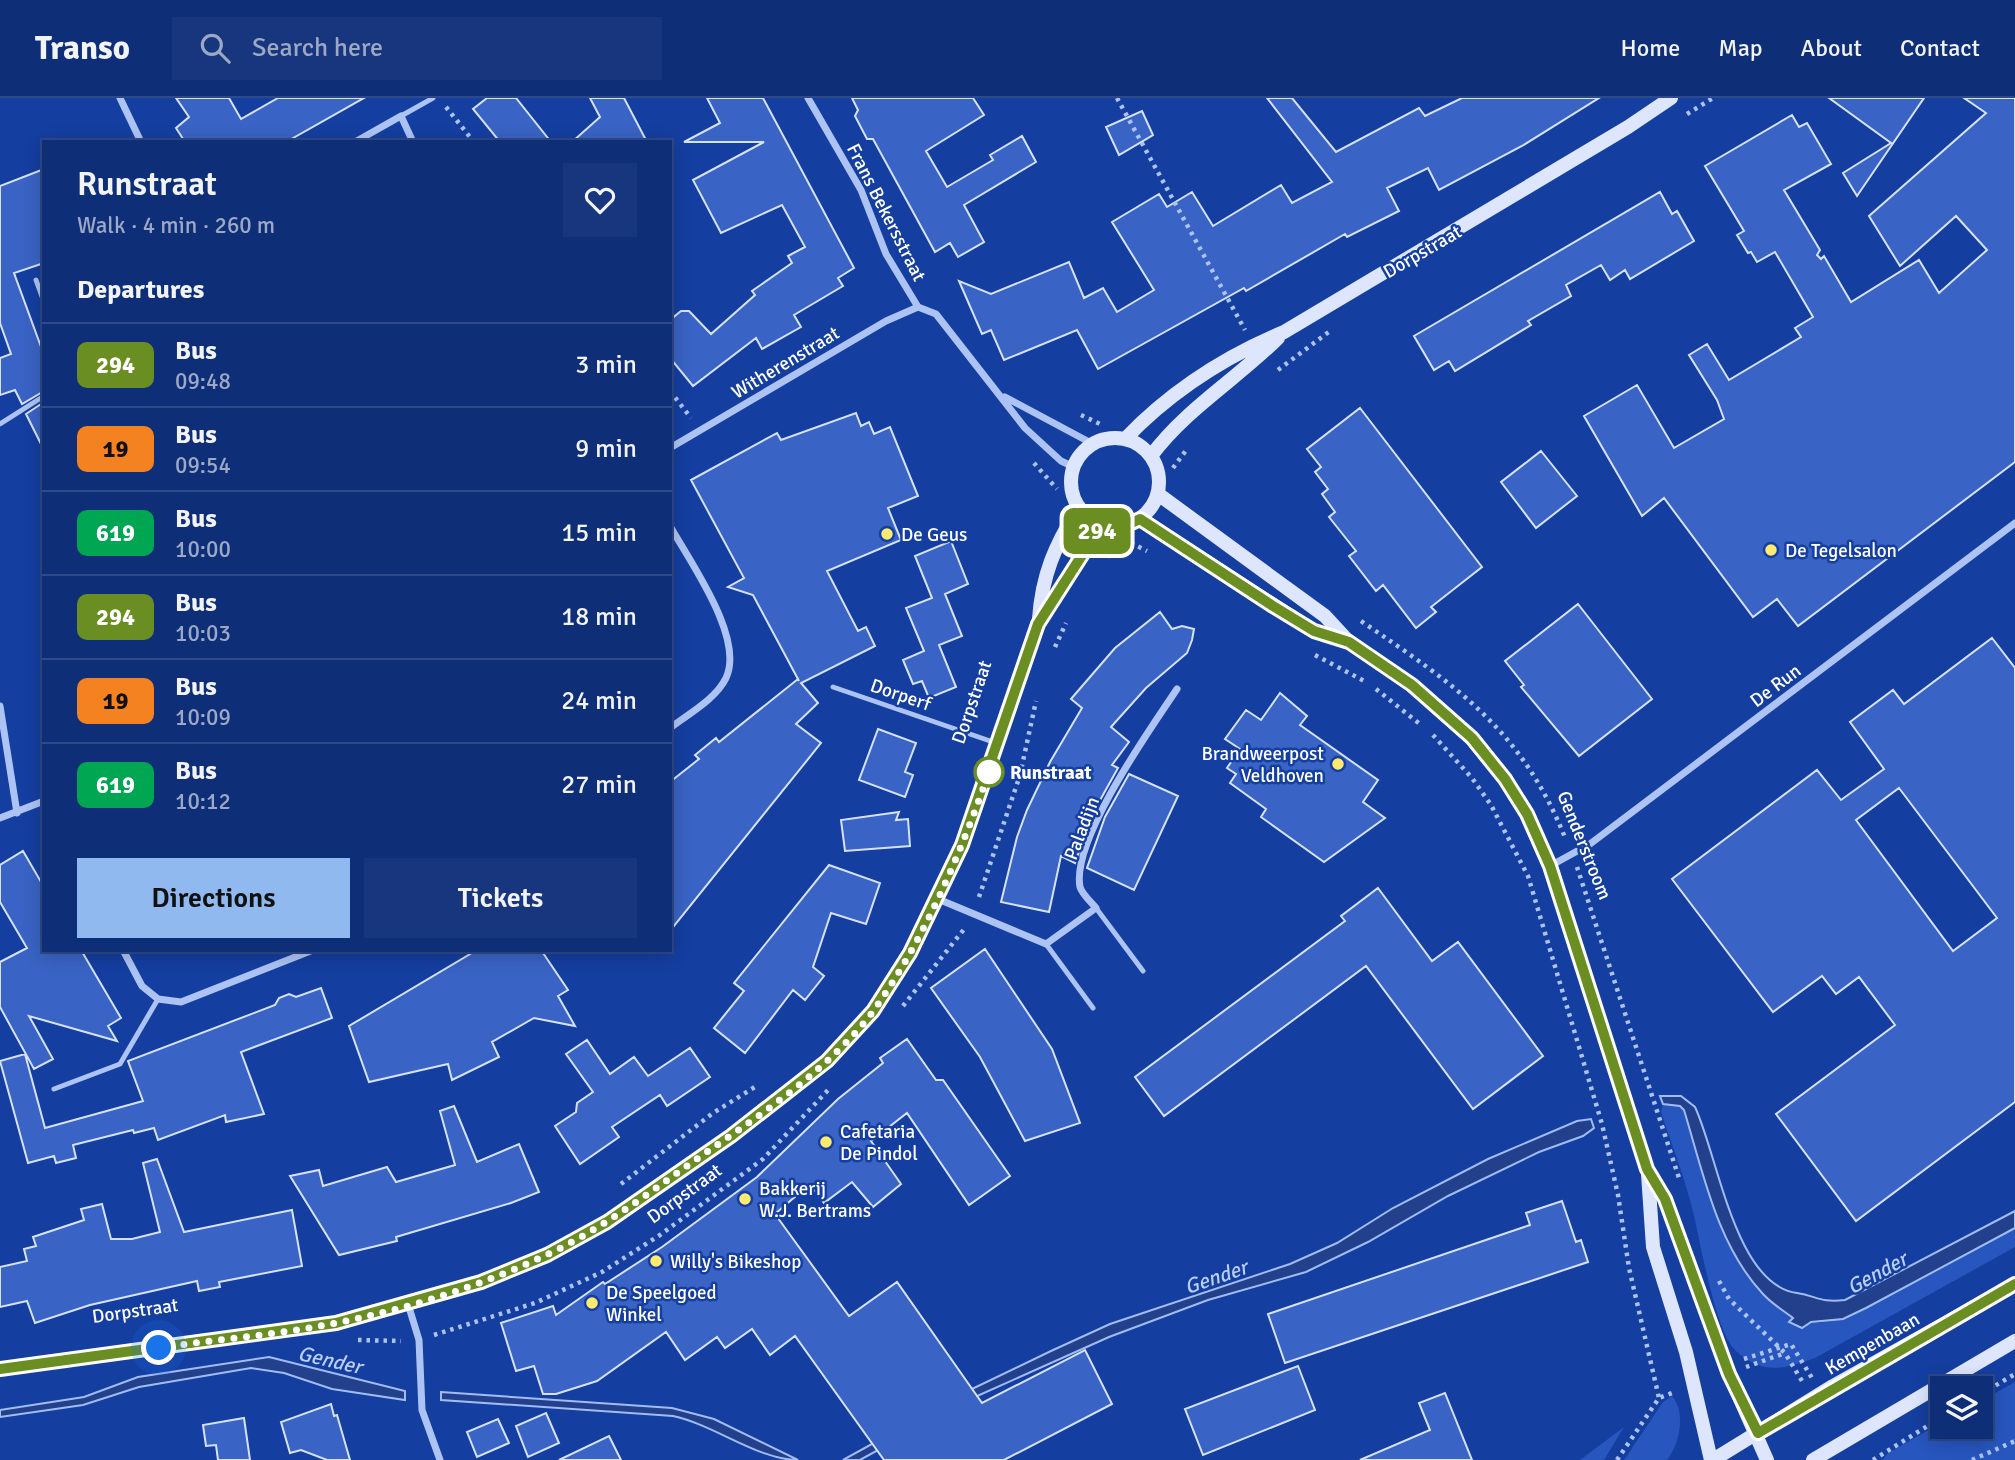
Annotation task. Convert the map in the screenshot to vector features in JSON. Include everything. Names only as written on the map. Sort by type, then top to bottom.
[{"type":"street","points":[[120,98],[140,140]]},
{"type":"street","name":"Frans Bekersstraat","points":[[808,98],[861,190],[886,254],[918,307],[936,314],[1002,395],[1025,428],[1060,461],[1074,467]]},
{"type":"street","name":"Dorpstraat","points":[[1125,439],[1156,409],[1235,352],[1284,332],[1628,127],[1671,98]]},
{"type":"street","points":[[359,140],[401,116],[412,140]]},
{"type":"street","name":"Witherenstraat","points":[[672,447],[886,321],[918,307]]},
{"type":"street","name":"Dorpstraat","points":[[1151,456],[1184,417],[1247,369],[1284,332]]},
{"type":"street","name":"Frans Bekersstraat","points":[[1002,395],[1093,444]]},
{"type":"street","points":[[1114,438],[1125,439],[1135,443],[1151,456],[1159,474],[1158,494],[1151,509],[1140,519],[1125,526],[1102,524],[1079,507],[1071,484],[1074,467],[1093,444],[1114,438]]},
{"type":"street","name":"Genderstroom","points":[[1158,494],[1325,616],[1349,642],[1412,685],[1472,738],[1505,779],[1527,814],[1550,866],[1647,1169],[1665,1199],[1726,1365],[1758,1433],[1767,1460]]},
{"type":"street","name":"Dorpstraat","points":[[0,1369],[336,1323],[481,1282],[547,1255],[607,1222],[731,1136],[827,1061],[873,1011],[910,953],[938,899],[999,744],[1038,624],[1042,584],[1057,544],[1079,507]]},
{"type":"street","name":"Genderstroom","points":[[1140,519],[1314,631],[1349,642]]},
{"type":"street","name":"De Run","points":[[1550,866],[1573,856],[2015,523]]},
{"type":"street","name":"Dorpstraat","points":[[1038,624],[1102,524]]},
{"type":"street","points":[[672,530],[726,629],[731,652],[726,678],[713,695],[672,726]]},
{"type":"street","name":"Paladijn","points":[[1096,908],[1080,889],[1080,864],[1122,770],[1177,689]]},
{"type":"street","points":[[0,706],[17,813]]},
{"type":"street","points":[[0,818],[42,804]]},
{"type":"street","points":[[938,899],[1046,944],[1096,908]]},
{"type":"street","points":[[124,952],[142,986],[158,999],[181,1002],[308,952]]},
{"type":"street","name":"Genderstroom","points":[[1647,1169],[1653,1247],[1712,1460]]},
{"type":"street","name":"Kempenbaan","points":[[1712,1460],[1821,1394],[2015,1284]]},
{"type":"street","points":[[408,1304],[419,1339],[422,1410],[440,1460]]},
{"type":"street","points":[[1813,1460],[2015,1341]]},
{"type":"lane","points":[[401,116],[433,98]]},
{"type":"lane","points":[[36,280],[42,296]]},
{"type":"lane","points":[[0,424],[42,397]]},
{"type":"lane","name":"Dorperf","points":[[833,687],[999,744]]},
{"type":"lane","name":"Paladijn","points":[[1096,908],[1143,971]]},
{"type":"lane","points":[[1046,944],[1093,1008]]},
{"type":"lane","points":[[54,1089],[120,1064],[158,999]]},
{"type":"path","points":[[439,98],[472,140]]},
{"type":"path","points":[[1117,98],[1246,330]]},
{"type":"path","points":[[1678,119],[1713,98]]},
{"type":"path","points":[[1271,374],[1336,327]]},
{"type":"path","points":[[672,394],[701,431]]},
{"type":"path","points":[[1175,478],[1173,468],[1189,447]]},
{"type":"path","points":[[1105,561],[1123,539],[1159,557]]},
{"type":"path","points":[[1052,652],[1068,619]]},
{"type":"path","name":"Genderstroom","points":[[1360,620],[1434,669],[1493,721],[1525,762],[1556,815],[1573,856],[1684,1192]]},
{"type":"path","points":[[1313,654],[1369,683],[1430,732],[1472,778],[1515,848],[1528,876],[1602,1124],[1618,1195],[1629,1268],[1659,1387],[1659,1398],[1617,1460]]},
{"type":"path","points":[[895,1014],[937,965],[973,914],[1020,775],[1040,689]]},
{"type":"path","points":[[620,1185],[713,1113],[765,1081]]},
{"type":"path","name":"Dorpstraat","points":[[349,1340],[419,1339],[535,1303],[602,1272],[660,1235],[763,1159],[833,1085]]},
{"type":"path","points":[[1718,1280],[1729,1298],[1785,1353]]},
{"type":"path","points":[[1726,1365],[1791,1344],[1821,1394]]},
{"type":"path","points":[[1993,1387],[2015,1374]]},
{"type":"path","points":[[1659,1387],[1691,1377]]},
{"type":"path","points":[[1873,1460],[1930,1424]]},
{"type":"path","points":[[1972,1460],[2015,1441]]},
{"type":"shaded area","points":[[1660,1096],[1681,1096],[1695,1107],[1731,1215],[1744,1244],[1758,1267],[1776,1285],[1797,1293],[1824,1300],[1845,1300],[2015,1211],[2015,1228],[1843,1319],[1811,1322],[1802,1328],[1789,1322],[1793,1318],[1763,1294],[1747,1275],[1713,1207],[1684,1110],[1680,1106],[1663,1104]]},
{"type":"shaded area","points":[[1663,1104],[1680,1106],[1684,1110],[1705,1181],[1732,1250],[1764,1294],[1794,1318],[1790,1321],[1820,1323],[1843,1319],[2015,1228],[2015,1247],[1815,1358],[1784,1367],[1756,1364],[1737,1352],[1721,1325],[1688,1192],[1661,1112]]},
{"type":"shaded area","points":[[1591,1119],[1594,1128],[1583,1136],[1539,1152],[1448,1196],[1368,1242],[1306,1272],[1208,1300],[1109,1337],[975,1397],[860,1460],[843,1460],[972,1389],[1110,1324],[1290,1264],[1337,1243],[1393,1208],[1488,1159],[1577,1121]]},
{"type":"shaded area","points":[[269,1357],[405,1391],[405,1400],[332,1389],[284,1373],[251,1368],[139,1387],[83,1405],[0,1417],[0,1410],[84,1397],[138,1377]]},
{"type":"shaded area","points":[[2015,1382],[2015,1460],[1883,1460],[1887,1454],[1930,1429],[1930,1439],[1993,1439],[1993,1394]]},
{"type":"shaded area","points":[[441,1392],[672,1408],[714,1419],[798,1460],[768,1454],[689,1420],[673,1416],[441,1400]]},
{"type":"shaded area","points":[[1672,1396],[1679,1411],[1680,1428],[1675,1446],[1667,1460],[1624,1460],[1663,1402]]},
{"type":"shaded area","points":[[1624,1427],[1604,1460],[1580,1460]]},
{"type":"building","points":[[176,98],[229,98],[241,119],[278,98],[364,98],[290,140],[184,140],[176,128],[189,117]]},
{"type":"building","points":[[487,98],[516,98],[549,140],[498,140],[473,109]]},
{"type":"building","points":[[590,98],[624,98],[646,140],[574,140],[600,117]]},
{"type":"building","points":[[707,98],[763,98],[854,268],[838,278],[843,286],[794,315],[801,327],[762,349],[756,338],[693,386],[672,360],[672,318],[681,311],[689,311],[711,334],[755,295],[752,291],[792,263],[788,256],[805,247],[782,205],[721,233],[693,180],[764,142],[684,142],[720,123]]},
{"type":"building","points":[[852,98],[973,98],[984,115],[926,151],[947,187],[993,160],[990,155],[1022,136],[1036,162],[964,205],[984,242],[958,257],[950,243],[935,252],[873,139],[867,139],[855,116],[858,110]]},
{"type":"building","points":[[1267,98],[1292,98],[1336,152],[1419,108],[1425,116],[1462,98],[1599,98],[1522,146],[1439,190],[1428,168],[1387,188],[1399,211],[1347,237],[1345,234],[1246,291],[1244,288],[1098,369],[1077,330],[1004,360],[991,330],[982,334],[959,281],[991,294],[1069,262],[1084,298],[1103,288],[1117,312],[1154,290],[1112,222],[1159,194],[1167,207],[1192,192],[1213,226],[1281,185],[1292,203],[1332,182]]},
{"type":"building","points":[[1829,98],[1924,98],[1857,196],[1843,173],[1891,143]]},
{"type":"building","points":[[1964,98],[2015,98],[2015,462],[1798,626],[1777,599],[1753,617],[1664,498],[1642,516],[1584,416],[1637,385],[1674,448],[1724,419],[1717,400],[1689,355],[1707,344],[1729,380],[1801,337],[1795,328],[1813,317],[1775,252],[1757,262],[1751,252],[1748,253],[1737,235],[1744,231],[1705,166],[1792,115],[1799,127],[1807,123],[1831,164],[1784,190],[1820,250],[1817,255],[1821,259],[1824,256],[1851,302],[1919,260],[1939,293],[1987,250],[1956,216],[1900,266],[1869,216],[1986,113]]},
{"type":"building","points":[[1142,111],[1153,135],[1119,155],[1106,127]]},
{"type":"building","points":[[42,170],[42,264],[14,273],[42,350],[42,392],[22,404],[15,390],[0,395],[0,358],[11,354],[0,323],[0,186]]},
{"type":"building","points":[[1660,192],[1672,214],[1677,211],[1694,241],[1630,279],[1625,270],[1610,280],[1601,265],[1566,285],[1571,296],[1528,321],[1531,325],[1455,371],[1449,361],[1434,370],[1414,336]]},
{"type":"building","points":[[42,403],[42,446],[26,414]]},
{"type":"building","points":[[1360,408],[1482,567],[1431,607],[1436,612],[1416,628],[1383,585],[1376,591],[1349,556],[1356,551],[1329,517],[1335,512],[1322,494],[1328,489],[1315,472],[1321,467],[1307,449]]},
{"type":"building","points":[[856,413],[861,426],[869,422],[874,434],[890,427],[918,496],[888,508],[901,540],[827,571],[858,631],[866,627],[875,646],[801,683],[818,703],[796,724],[821,743],[672,929],[672,780],[699,759],[695,755],[716,738],[719,742],[798,679],[753,595],[728,587],[744,578],[691,480],[777,433],[781,440]]},
{"type":"building","points":[[1541,451],[1577,496],[1536,528],[1501,482]]},
{"type":"building","points":[[951,541],[968,584],[945,594],[962,636],[939,645],[956,687],[929,698],[922,681],[913,684],[903,660],[924,651],[906,608],[932,598],[915,556]]},
{"type":"building","points":[[1578,604],[1652,699],[1579,756],[1521,687],[1524,685],[1505,661]]},
{"type":"building","points":[[1160,612],[1172,629],[1182,626],[1194,629],[1192,640],[1187,653],[1146,688],[1111,727],[1129,742],[1112,765],[1118,768],[1094,811],[1075,863],[1061,856],[1049,912],[1001,902],[1017,837],[1027,810],[1050,762],[1082,708],[1071,699],[1115,648]]},
{"type":"building","points":[[1992,638],[2015,668],[2015,1102],[1856,1221],[1776,1114],[1895,1025],[1859,977],[1836,994],[1822,976],[1773,1012],[1672,879],[1817,770],[1841,800],[1884,769],[1850,722],[1893,690],[1904,704]],"holes":[[[1899,788],[1997,918],[1953,951],[1856,820]]]},
{"type":"building","points":[[1280,693],[1307,716],[1300,725],[1378,780],[1363,802],[1385,818],[1324,862],[1261,817],[1266,809],[1230,783],[1236,774],[1227,768],[1240,749],[1225,739],[1246,710],[1261,720]]},
{"type":"building","points":[[878,729],[916,743],[905,772],[913,775],[905,797],[859,780]]},
{"type":"building","points":[[1129,774],[1178,796],[1134,890],[1087,868],[1105,817]]},
{"type":"building","points":[[899,812],[896,820],[908,819],[910,846],[845,851],[841,820]]},
{"type":"building","points":[[23,851],[42,884],[42,952],[82,952],[121,1018],[108,1026],[117,1041],[29,1016],[53,1059],[34,1069],[0,1007],[0,962],[27,948],[0,902],[0,865]]},
{"type":"building","points":[[829,865],[880,883],[866,924],[831,913],[813,967],[824,976],[805,1000],[793,990],[745,1053],[714,1028],[744,991],[734,983]]},
{"type":"building","points":[[1378,888],[1432,961],[1458,942],[1543,1056],[1473,1109],[1366,966],[1164,1116],[1135,1077],[1345,921],[1341,916]]},
{"type":"building","points":[[985,949],[1052,1049],[1080,1123],[1025,1141],[980,1057],[931,988]]},
{"type":"building","points":[[474,952],[542,952],[568,990],[558,996],[575,1026],[534,1018],[492,1042],[499,1057],[452,1080],[448,1064],[369,1082],[349,1026]]},
{"type":"building","points":[[321,988],[332,1018],[241,1052],[264,1114],[226,1122],[225,1115],[158,1140],[154,1128],[134,1133],[133,1130],[73,1145],[76,1158],[56,1163],[54,1156],[28,1163],[0,1061],[25,1054],[45,1128],[143,1101],[128,1061],[275,1005],[279,998],[289,994],[296,997]]},
{"type":"building","points":[[907,1039],[936,1080],[943,1080],[1010,1176],[969,1205],[907,1113],[871,1141],[901,1184],[873,1207],[852,1182],[824,1203],[810,1184],[775,1214],[849,1316],[897,1282],[982,1403],[1085,1350],[1112,1404],[1004,1460],[884,1460],[795,1336],[770,1355],[752,1329],[725,1348],[717,1337],[685,1360],[666,1332],[597,1381],[556,1394],[543,1394],[534,1366],[516,1371],[501,1323],[553,1306],[556,1315],[603,1282],[605,1284],[662,1247],[757,1177],[838,1099],[883,1063],[880,1058]]},
{"type":"building","points":[[587,1040],[610,1074],[634,1057],[648,1076],[690,1048],[710,1077],[667,1106],[660,1095],[612,1127],[619,1137],[580,1164],[555,1126],[576,1112],[577,1103],[593,1092],[566,1054]]},
{"type":"building","points":[[454,1106],[477,1162],[519,1144],[539,1192],[396,1237],[397,1241],[339,1255],[290,1176],[319,1170],[323,1186],[387,1167],[396,1182],[455,1165],[440,1111]]},
{"type":"building","points":[[157,1159],[184,1232],[292,1210],[302,1266],[219,1282],[220,1287],[199,1291],[197,1281],[90,1305],[35,1323],[27,1301],[0,1307],[0,1267],[27,1261],[24,1249],[36,1246],[33,1237],[84,1220],[81,1209],[102,1204],[111,1239],[132,1239],[160,1232],[143,1163]]},
{"type":"building","points":[[1562,1201],[1576,1242],[1581,1240],[1588,1262],[1285,1363],[1268,1314],[1530,1225],[1526,1213]]},
{"type":"building","points":[[1298,1366],[1315,1410],[1203,1455],[1185,1409]]},
{"type":"building","points":[[1445,1393],[1472,1460],[1360,1460],[1430,1430],[1419,1403]]},
{"type":"building","points":[[331,1404],[334,1416],[337,1415],[350,1460],[327,1460],[301,1450],[290,1453],[281,1422]]},
{"type":"building","points":[[546,1413],[559,1443],[528,1457],[516,1426]]},
{"type":"building","points":[[244,1418],[250,1460],[218,1460],[216,1445],[206,1446],[203,1425]]},
{"type":"building","points":[[498,1419],[509,1443],[477,1457],[467,1432]]},
{"type":"building","points":[[609,1436],[621,1460],[559,1460]]},
{"type":"bus line","name":"294","points":[[0,1369],[336,1323],[481,1282],[547,1255],[607,1222],[731,1136],[827,1061],[873,1011],[910,953],[962,845],[1038,624],[1102,524],[1125,526],[1140,519],[1273,606],[1314,631],[1349,642],[1412,685],[1472,738],[1505,779],[1527,814],[1550,866],[1647,1169],[1665,1199],[1729,1374],[1758,1433],[1833,1387],[2015,1284]]},
{"type":"place","name":"De Geus","points":[[887,534]]},
{"type":"place","name":"De Tegelsalon","points":[[1771,550]]},
{"type":"place","name":"Brandweerpost Veldhoven","points":[[1338,764]]},
{"type":"place","name":"Runstraat","points":[[989,772]]},
{"type":"place","name":"Cafetaria De Pindol","points":[[826,1142]]},
{"type":"place","name":"Bakkerij W.J. Bertrams","points":[[745,1199]]},
{"type":"place","name":"Willy's Bikeshop","points":[[656,1261]]},
{"type":"place","name":"De Speelgoed Winkel","points":[[592,1303]]},
{"type":"route","points":[[159,1348],[336,1323],[481,1282],[547,1255],[607,1222],[731,1136],[827,1061],[873,1011],[910,953],[938,899],[962,845],[989,772]]},
{"type":"water label","name":"Gender","points":[[1877,1273]]},
{"type":"water label","name":"Gender","points":[[1216,1277]]},
{"type":"water label","name":"Gender","points":[[330,1360]]}]
